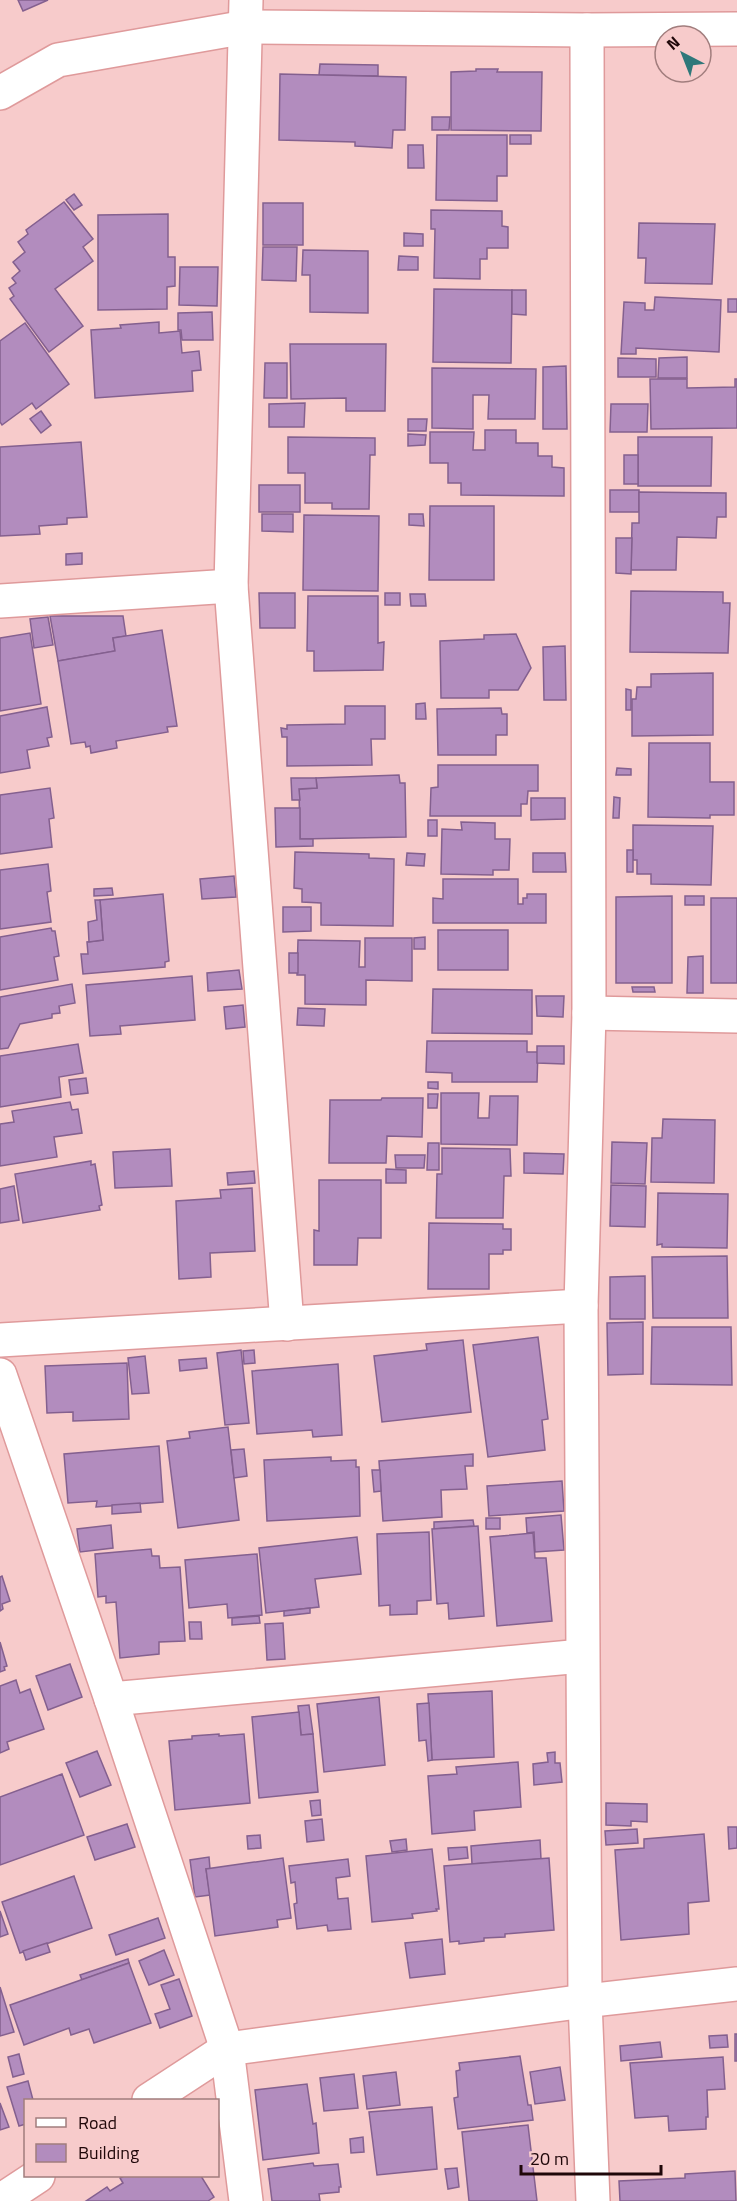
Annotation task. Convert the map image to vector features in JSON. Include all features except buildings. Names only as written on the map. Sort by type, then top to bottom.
[{"type":"street","points":[[246,14],[231,586],[287,1324]]},
{"type":"street","points":[[0,93],[58,60],[246,14],[587,30],[737,29]]},
{"type":"street","points":[[587,30],[589,1013],[581,1306],[585,2001],[593,2201]]},
{"type":"street","points":[[0,601],[231,586]]},
{"type":"street","points":[[589,1013],[737,1016]]},
{"type":"street","points":[[0,1340],[581,1306]]},
{"type":"street","points":[[0,1375],[227,2049],[246,2201]]},
{"type":"street","points":[[111,1699],[582,1656]]},
{"type":"street","points":[[151,2099],[227,2049],[585,2001],[737,1984]]},
{"type":"street","points":[[0,2201],[35,2177]]}]
